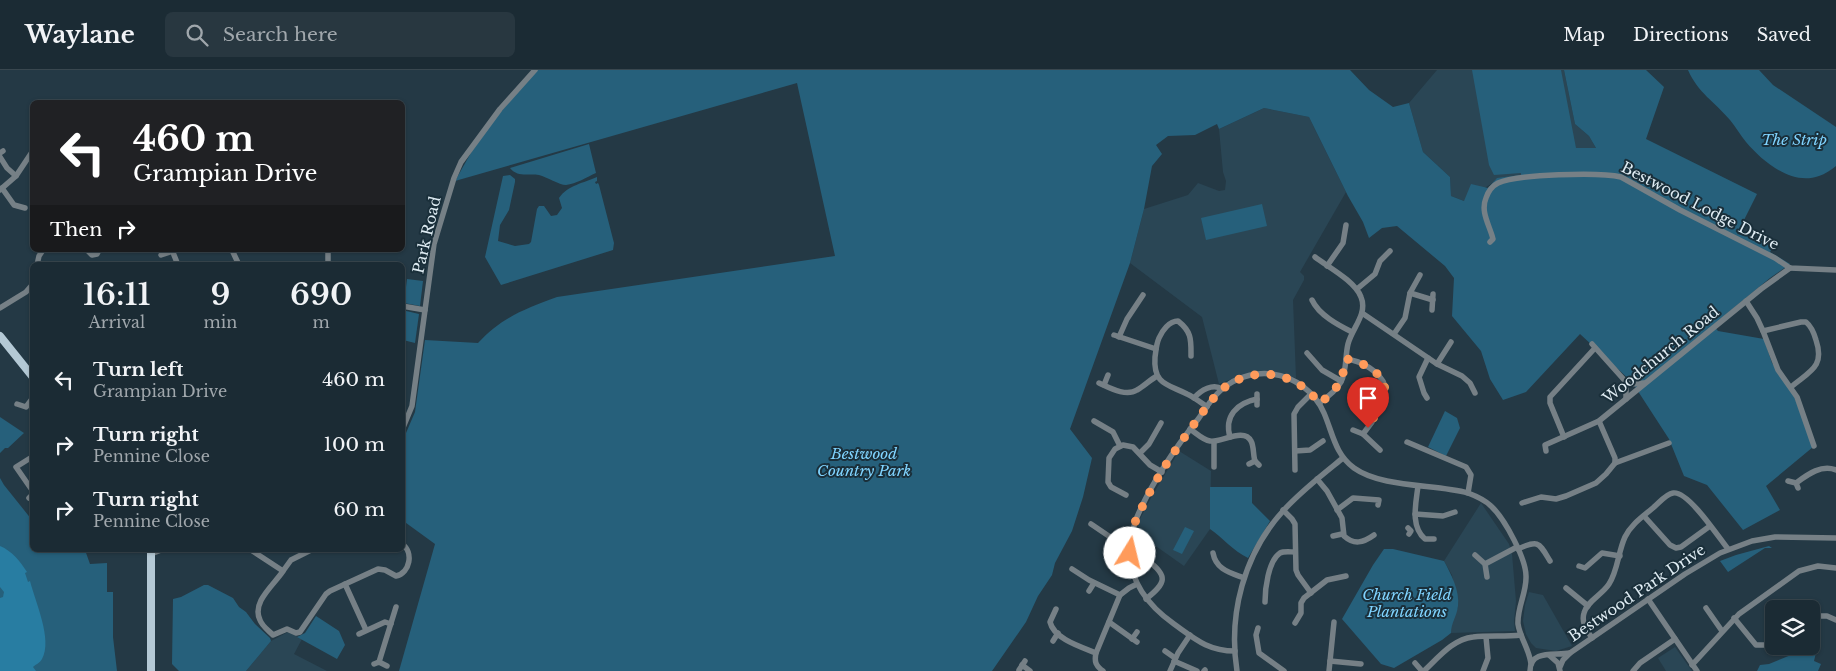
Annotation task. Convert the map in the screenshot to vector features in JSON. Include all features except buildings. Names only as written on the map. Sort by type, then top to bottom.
[{"type":"main road","points":[[0,336],[30,374]]},
{"type":"main road","points":[[150,671],[151,552]]},
{"type":"street","name":"Park Road","points":[[405,423],[412,406],[434,244],[454,178],[461,162],[500,109],[535,70]]},
{"type":"street","points":[[0,157],[7,168],[16,176]]},
{"type":"street","points":[[25,208],[15,208],[1,189],[30,162]]},
{"type":"street","name":"Bestwood Lodge Drive","points":[[1490,242],[1493,239],[1485,216],[1484,203],[1488,193],[1498,183],[1528,177],[1610,174],[1621,177],[1680,210],[1775,258],[1790,268],[1836,270]]},
{"type":"street","points":[[1327,266],[1343,242],[1344,228]]},
{"type":"street","points":[[1357,290],[1375,274],[1386,251]]},
{"type":"street","points":[[161,255],[170,252]]},
{"type":"street","points":[[1315,257],[1357,290],[1362,299],[1362,313],[1352,332],[1341,381],[1333,393],[1319,403]]},
{"type":"street","name":"Woodchurch Road","points":[[1546,450],[1545,446],[1599,421],[1746,301],[1790,268]]},
{"type":"street","points":[[1394,334],[1405,318],[1410,293],[1417,277]]},
{"type":"street","points":[[0,308],[26,292],[30,287]]},
{"type":"street","points":[[1410,293],[1433,297],[1432,310]]},
{"type":"street","points":[[1139,297],[1117,336],[1156,349]]},
{"type":"street","points":[[1746,301],[1764,331],[1778,370],[1791,387],[1800,405],[1814,446]]},
{"type":"street","points":[[1312,304],[1332,320],[1352,332]]},
{"type":"street","points":[[405,307],[425,310]]},
{"type":"street","points":[[1362,313],[1437,364],[1462,376],[1472,390]]},
{"type":"street","points":[[1193,353],[1188,332],[1175,319],[1161,334],[1156,349],[1154,366],[1157,376],[1168,386],[1194,398],[1207,407]]},
{"type":"street","points":[[1764,331],[1801,322],[1806,322],[1812,330],[1819,350],[1819,360],[1815,366],[1791,387]]},
{"type":"street","points":[[1437,364],[1451,342]]},
{"type":"street","points":[[1564,437],[1550,399],[1593,346],[1626,382],[1632,384],[1646,383]]},
{"type":"street","points":[[1311,355],[1322,370],[1341,381]]},
{"type":"street","points":[[1416,396],[1426,396],[1419,377],[1428,358]]},
{"type":"street","points":[[1346,359],[1363,364],[1380,378],[1385,386],[1372,422],[1363,434]]},
{"type":"street","points":[[1235,652],[1214,650],[1163,616],[1146,600],[1137,584],[1131,566],[1130,546],[1138,516],[1162,472],[1207,407],[1222,389],[1244,378],[1266,374],[1292,380],[1312,394],[1325,415],[1333,442],[1343,458],[1355,469],[1370,476],[1418,486],[1468,493],[1480,498],[1494,509],[1504,523],[1525,564],[1525,587],[1518,616],[1521,635],[1527,645],[1530,669]]},
{"type":"street","points":[[1108,376],[1101,384],[1130,393],[1138,390],[1157,376]]},
{"type":"street","points":[[1626,382],[1626,399]]},
{"type":"street","points":[[1194,398],[1202,390],[1215,386],[1222,389]]},
{"type":"street","points":[[1294,466],[1294,414],[1298,407],[1312,394]]},
{"type":"street","points":[[1230,437],[1228,426],[1231,414],[1243,403],[1257,399]]},
{"type":"street","points":[[17,404],[26,407],[30,402]]},
{"type":"street","points":[[1599,421],[1615,458],[1615,464]]},
{"type":"street","points":[[1096,424],[1113,432],[1120,446]]},
{"type":"street","points":[[1140,453],[1161,426]]},
{"type":"street","points":[[1190,429],[1204,439],[1214,442],[1230,437],[1254,438],[1254,463]]},
{"type":"street","points":[[1354,430],[1363,434],[1376,449]]},
{"type":"street","points":[[1212,463],[1214,442]]},
{"type":"street","points":[[1521,503],[1542,497],[1556,499],[1569,495],[1596,483],[1615,464],[1669,443]]},
{"type":"street","points":[[1295,451],[1307,450],[1321,445]]},
{"type":"street","points":[[1410,445],[1468,468],[1471,475],[1468,493]]},
{"type":"street","points":[[1122,495],[1105,483],[1109,458],[1113,450],[1120,446],[1130,446],[1140,453],[1150,465],[1162,472]]},
{"type":"street","points":[[9,472],[30,458]]},
{"type":"street","points":[[1237,671],[1235,652],[1236,613],[1244,578],[1262,539],[1283,510],[1343,458]]},
{"type":"street","points":[[16,467],[30,487]]},
{"type":"street","points":[[1788,481],[1797,485],[1818,469],[1830,468],[1836,470]]},
{"type":"street","points":[[1317,479],[1343,521],[1342,534]]},
{"type":"street","points":[[1418,486],[1415,514],[1418,528],[1423,537],[1431,542]]},
{"type":"street","points":[[1592,638],[1585,628],[1583,621],[1584,613],[1588,606],[1609,585],[1627,534],[1667,496],[1675,493],[1693,504],[1728,550]]},
{"type":"street","points":[[1337,510],[1346,506],[1350,496],[1379,500],[1378,505]]},
{"type":"street","points":[[1283,510],[1295,524],[1296,573],[1311,593]]},
{"type":"street","points":[[1415,514],[1453,515]]},
{"type":"street","points":[[1644,516],[1670,546],[1676,548],[1681,547],[1710,526]]},
{"type":"street","points":[[1100,520],[1093,525],[1119,544],[1130,546]]},
{"type":"street","points":[[1409,531],[1418,528]]},
{"type":"street","points":[[1333,536],[1342,534]]},
{"type":"street","points":[[1342,534],[1352,542],[1358,543],[1367,543],[1374,535]]},
{"type":"street","name":"Bestwood Park Drive","points":[[1560,669],[1563,660],[1570,653],[1709,558],[1752,541],[1775,537],[1836,538]]},
{"type":"street","points":[[1484,564],[1531,543],[1541,546],[1550,557]]},
{"type":"street","points":[[306,552],[295,557],[265,594],[258,608],[259,619],[273,635],[287,628],[296,633],[300,632],[326,594],[346,584],[382,568],[396,576],[402,574],[405,571],[410,555],[409,549],[405,546]]},
{"type":"street","points":[[253,552],[283,571]]},
{"type":"street","points":[[1266,602],[1263,595],[1277,556],[1282,552],[1295,552]]},
{"type":"street","points":[[1579,566],[1585,568],[1602,552],[1620,556]]},
{"type":"street","points":[[1475,555],[1484,564],[1487,576]]},
{"type":"street","points":[[1146,600],[1158,589],[1162,580],[1161,572],[1149,562],[1156,556]]},
{"type":"street","points":[[1212,557],[1224,570],[1244,578]]},
{"type":"street","points":[[1692,665],[1734,618],[1798,571],[1818,566],[1836,568]]},
{"type":"street","points":[[1074,572],[1120,595]]},
{"type":"street","points":[[1296,618],[1301,613],[1302,601],[1311,593],[1327,580],[1337,580],[1346,576]]},
{"type":"street","points":[[1088,591],[1094,583]]},
{"type":"street","points":[[346,584],[366,630]]},
{"type":"street","points":[[1100,670],[1095,661],[1096,653],[1120,595],[1137,584]]},
{"type":"street","points":[[1566,588],[1588,606]]},
{"type":"street","points":[[1648,599],[1697,671]]},
{"type":"street","points":[[387,666],[377,663],[396,607]]},
{"type":"street","points":[[1706,611],[1722,631]]},
{"type":"street","points":[[1055,613],[1050,618],[1050,625],[1058,633],[1068,640],[1096,653]]},
{"type":"street","points":[[1820,616],[1827,616],[1836,620]]},
{"type":"street","points":[[1734,618],[1756,645],[1765,645]]},
{"type":"street","points":[[359,634],[385,622],[391,624]]},
{"type":"street","points":[[1109,622],[1134,641],[1137,632]]},
{"type":"street","points":[[1329,671],[1332,626]]},
{"type":"street","points":[[1258,628],[1256,635],[1260,654],[1281,670]]},
{"type":"street","points":[[1053,641],[1058,633]]},
{"type":"street","points":[[1170,671],[1174,659],[1190,635]]},
{"type":"street","points":[[1256,635],[1262,637]]},
{"type":"street","points":[[1415,663],[1423,671],[1458,642],[1472,637],[1521,635]]},
{"type":"street","points":[[1483,671],[1488,658],[1486,636]]},
{"type":"street","points":[[1633,671],[1640,663],[1675,639]]},
{"type":"street","points":[[1527,645],[1542,655]]},
{"type":"street","points":[[1166,652],[1174,659],[1196,671]]},
{"type":"street","name":"Bestwood Park Drive","points":[[1542,655],[1570,653]]},
{"type":"street","points":[[1530,669],[1535,658],[1542,655]]},
{"type":"street","points":[[1549,655],[1556,660],[1560,669]]},
{"type":"street","points":[[1330,661],[1361,664]]},
{"type":"street","points":[[1022,665],[1030,671]]},
{"type":"shaded area","points":[[1437,70],[1564,70],[1575,124],[1589,136],[1596,148],[1589,171],[1513,176],[1499,179],[1464,201],[1451,196],[1450,177],[1423,152],[1409,103]]},
{"type":"shaded area","points":[[1264,108],[1309,117],[1346,192],[1300,272],[1304,276],[1304,280],[1293,300],[1296,378],[1271,371],[1244,374],[1219,384],[1202,317],[1130,263],[1144,209],[1188,195],[1198,183],[1219,191],[1225,190],[1226,181],[1223,172],[1219,129]]},
{"type":"shaded area","points":[[1179,451],[1211,471],[1210,529],[1184,566],[1136,532],[1140,519],[1152,496]]},
{"type":"shaded area","points":[[1481,503],[1509,544],[1512,554],[1516,601],[1515,631],[1451,633],[1451,625],[1458,607],[1452,575],[1444,561]]},
{"type":"shaded area","points":[[0,546],[15,557],[27,572],[25,573],[28,582],[30,581],[39,609],[44,631],[45,651],[40,662],[33,667],[36,671],[0,671],[0,598],[3,597],[4,592],[0,587]]},
{"type":"shaded area","points":[[1529,592],[1543,595],[1572,646],[1556,651],[1536,648],[1531,643],[1526,634],[1523,621]]},
{"type":"shaded area","points":[[288,632],[302,639],[294,654],[327,671],[246,671],[271,641]]},
{"type":"shaded area","points":[[1675,647],[1692,671],[1666,671],[1658,658]]},
{"type":"green space","name":"Bestwood Country Park","points":[[537,70],[1350,70],[1369,90],[1393,107],[1409,103],[1423,152],[1450,177],[1451,196],[1464,201],[1471,184],[1488,188],[1497,178],[1521,175],[1521,173],[1494,175],[1489,165],[1472,70],[1561,70],[1576,148],[1596,148],[1589,136],[1575,124],[1564,70],[1646,70],[1664,87],[1646,139],[1757,194],[1737,234],[1775,243],[1770,252],[1790,264],[1713,325],[1718,331],[1764,339],[1772,363],[1793,393],[1813,447],[1766,486],[1780,510],[1743,530],[1707,485],[1684,476],[1669,439],[1632,382],[1580,334],[1526,392],[1503,400],[1490,379],[1481,351],[1452,316],[1454,278],[1445,266],[1397,226],[1382,228],[1369,238],[1363,222],[1309,117],[1264,108],[1219,129],[1217,124],[1195,135],[1168,136],[1156,145],[1162,154],[1152,166],[1144,209],[1130,263],[1070,429],[1092,458],[1083,497],[1072,531],[1055,563],[1052,575],[1038,596],[1026,622],[992,671],[399,671],[435,544],[405,522],[405,435],[415,412],[425,340],[478,343],[505,320],[557,297],[835,256],[797,83],[455,181],[472,151],[493,121]]},
{"type":"green space","name":"The Strip","points":[[1688,70],[1759,70],[1773,85],[1836,127],[1836,166],[1819,176],[1799,178],[1789,175],[1769,164],[1746,142],[1730,120],[1707,97]]},
{"type":"green space","points":[[589,144],[596,173],[574,183],[563,185],[539,175],[516,173],[510,168]]},
{"type":"green space","points":[[510,175],[515,179],[515,182],[509,210],[500,225],[498,241],[515,246],[529,244],[539,206],[544,206],[551,216],[557,215],[562,208],[559,198],[567,190],[597,177],[595,182],[599,185],[614,243],[613,250],[501,285],[485,257],[503,176]]},
{"type":"green space","points":[[1262,204],[1267,226],[1206,240],[1201,218]]},
{"type":"green space","points":[[407,279],[423,281],[420,306],[405,303]]},
{"type":"green space","points":[[405,311],[419,314],[415,343],[405,340]]},
{"type":"green space","points":[[1445,411],[1457,418],[1460,428],[1446,456],[1428,447]]},
{"type":"green space","points":[[0,417],[24,433],[0,453]]},
{"type":"green space","points":[[0,478],[30,518],[30,552],[86,552],[90,564],[107,563],[107,592],[113,592],[113,637],[117,671],[0,671]]},
{"type":"green space","points":[[1210,487],[1252,487],[1252,503],[1270,521],[1248,558],[1210,529]]},
{"type":"green space","points":[[1185,527],[1194,531],[1182,554],[1173,550]]},
{"type":"green space","points":[[1769,546],[1772,548],[1765,548],[1728,572],[1720,561],[1736,555]]},
{"type":"green space","name":"Church Field Plantations","points":[[1384,549],[1393,549],[1444,561],[1458,594],[1457,610],[1451,633],[1394,668],[1381,664],[1342,619]]},
{"type":"green space","points":[[208,585],[233,598],[239,607],[270,638],[271,641],[246,671],[179,671],[172,664],[173,599]]},
{"type":"green space","points":[[316,616],[339,631],[345,645],[337,659],[297,637],[305,633]]},
{"type":"green space","points":[[1791,655],[1815,655],[1814,661],[1821,664],[1818,671],[1757,671],[1760,665],[1769,664]]},
{"type":"route","points":[[1130,553],[1134,526],[1147,497],[1190,429],[1219,392],[1229,384],[1255,375],[1277,375],[1301,385],[1319,403],[1338,386],[1343,377],[1346,359],[1357,361],[1379,376],[1385,386],[1368,428]]}]
